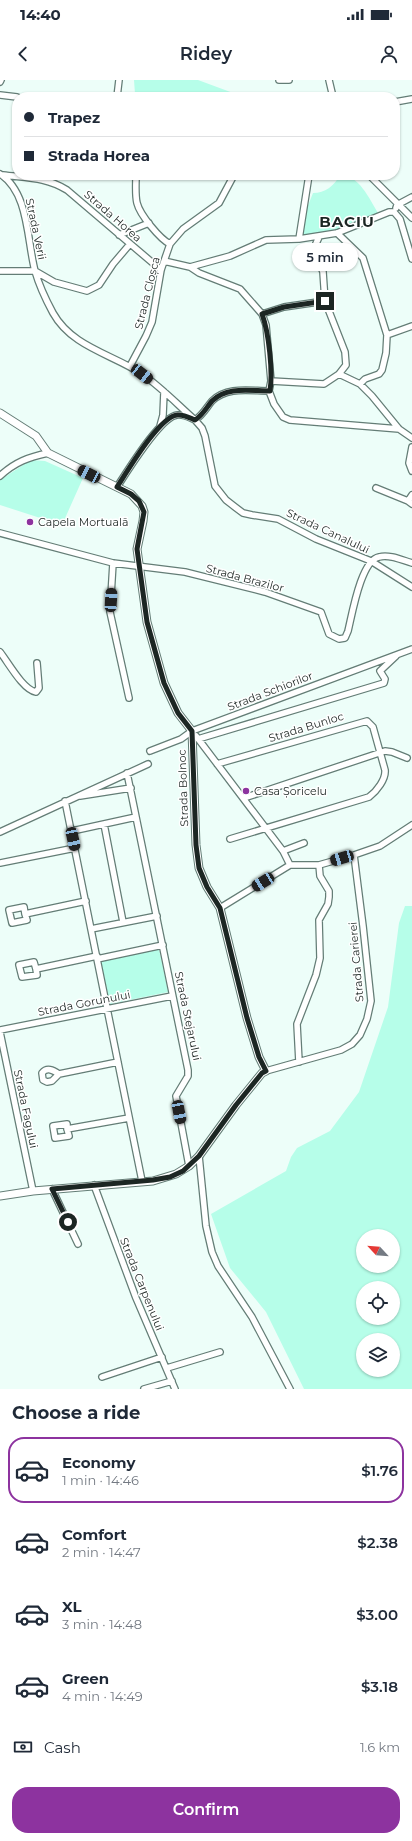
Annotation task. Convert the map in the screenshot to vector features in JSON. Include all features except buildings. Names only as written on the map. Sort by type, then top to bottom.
[{"type":"street","points":[[118,92],[119,80]]},
{"type":"street","points":[[279,80],[289,80]]},
{"type":"street","points":[[330,80],[332,92]]},
{"type":"street","points":[[0,94],[12,96]]},
{"type":"street","points":[[400,101],[412,99]]},
{"type":"street","name":"Strada Horea","points":[[1,174],[12,175]]},
{"type":"street","name":"Strada Verii","points":[[1,174],[16,190],[22,205],[35,271],[54,282],[87,291],[91,290],[99,286],[113,264],[130,244]]},
{"type":"street","name":"Strada Horea","points":[[46,180],[67,190],[161,270]]},
{"type":"street","points":[[136,180],[137,203],[140,212],[161,238],[170,244]]},
{"type":"street","name":"Strada Cloșca","points":[[130,366],[152,322],[161,270],[170,244],[183,229],[219,203],[231,180]]},
{"type":"street","points":[[299,239],[308,180]]},
{"type":"street","points":[[374,180],[397,205],[412,218]]},
{"type":"street","points":[[394,212],[397,205],[412,197]]},
{"type":"street","points":[[190,267],[230,256],[266,240],[319,237],[336,233],[389,212],[394,212]]},
{"type":"street","points":[[394,212],[400,219],[412,259]]},
{"type":"street","points":[[119,235],[149,223]]},
{"type":"street","points":[[336,233],[363,258],[387,335],[386,353],[382,370],[379,374],[365,379],[360,384]]},
{"type":"street","points":[[271,381],[324,384],[339,374],[346,365],[346,352],[325,301],[323,272],[314,248],[319,237]]},
{"type":"street","points":[[164,261],[190,267],[199,273],[240,289],[262,314],[266,325],[271,381],[270,391],[274,404],[283,417],[290,420],[399,429]]},
{"type":"street","points":[[0,271],[35,271]]},
{"type":"street","name":"Strada Canalului","points":[[35,271],[54,315],[65,328],[90,348],[130,366],[142,374],[164,392],[202,428],[215,486],[230,504],[243,512],[278,519],[316,539],[370,562],[412,586]]},
{"type":"street","points":[[262,314],[284,307],[325,301]]},
{"type":"street","points":[[387,335],[412,326]]},
{"type":"street","points":[[339,374],[360,384],[372,396],[399,429],[412,438]]},
{"type":"street","points":[[117,487],[160,426],[170,418],[177,415],[186,416],[195,420],[202,416],[213,401],[227,391],[270,391]]},
{"type":"street","points":[[160,426],[164,392]]},
{"type":"street","points":[[0,413],[36,436],[48,453],[131,494],[139,501],[144,512],[138,540],[139,567],[147,622],[164,683],[178,713],[244,798],[283,851],[290,865]]},
{"type":"street","points":[[412,447],[409,463],[412,471]]},
{"type":"street","points":[[0,476],[14,464],[29,457],[48,453]]},
{"type":"street","points":[[376,488],[410,503],[412,495]]},
{"type":"street","name":"Strada Brazilor","points":[[0,533],[113,563],[185,572],[272,594],[321,612],[329,634],[339,639],[345,638],[348,631],[361,581],[370,562]]},
{"type":"street","points":[[370,562],[378,557],[394,557],[412,563]]},
{"type":"street","points":[[113,563],[110,612],[129,698]]},
{"type":"street","name":"Strada Schiorilor","points":[[150,751],[181,739],[192,731],[412,649]]},
{"type":"street","points":[[0,652],[24,685],[32,692],[36,692],[39,688],[37,663]]},
{"type":"street","name":"Strada Schiorilor","points":[[198,739],[384,683],[385,679],[380,671],[400,653]]},
{"type":"street","name":"Strada Bunloc","points":[[217,764],[362,721],[367,721],[373,727],[386,776],[370,797],[265,827],[230,839]]},
{"type":"street","name":"Strada Bolnoc","points":[[192,731],[196,845],[199,868],[207,887],[220,908],[247,1018],[259,1057],[266,1071]]},
{"type":"street","points":[[244,798],[381,753],[392,752],[407,758]]},
{"type":"street","points":[[0,832],[75,796],[148,764]]},
{"type":"street","name":"Strada Stejarului","points":[[127,773],[188,1074],[176,1096],[189,1166]]},
{"type":"street","points":[[75,796],[131,788]]},
{"type":"street","points":[[65,801],[142,1182]]},
{"type":"street","points":[[72,831],[136,817]]},
{"type":"street","points":[[104,824],[123,922]]},
{"type":"street","points":[[220,908],[290,865],[318,865],[354,855],[380,846],[412,825]]},
{"type":"street","points":[[283,851],[304,843]]},
{"type":"street","points":[[0,863],[75,848]]},
{"type":"street","name":"Strada Carierei","points":[[266,1071],[349,1046],[362,1031],[369,1012],[371,997],[354,855]]},
{"type":"street","points":[[300,1062],[297,1024],[316,975],[320,958],[319,920],[328,904],[329,897],[329,891],[320,876],[318,865]]},
{"type":"street","points":[[25,914],[86,901]]},
{"type":"street","points":[[91,929],[156,916]]},
{"type":"street","points":[[36,969],[162,945]]},
{"type":"street","name":"Strada Gorunului","points":[[0,1031],[172,996]]},
{"type":"street","name":"Strada Fagului","points":[[0,1031],[33,1190]]},
{"type":"street","points":[[59,1074],[118,1062]]},
{"type":"street","points":[[0,1196],[33,1190],[142,1182],[170,1177],[189,1166],[199,1156],[236,1105],[262,1073],[266,1071]]},
{"type":"street","points":[[68,1129],[129,1118]]},
{"type":"street","points":[[199,1156],[206,1226],[212,1252],[218,1266],[252,1317],[290,1389]]},
{"type":"street","name":"Strada Carpenului","points":[[94,1185],[136,1298],[175,1389]]},
{"type":"street","points":[[52,1189],[78,1244]]},
{"type":"street","points":[[167,1368],[220,1352]]},
{"type":"street","points":[[102,1377],[162,1357]]},
{"type":"street","points":[[144,1389],[172,1381]]},
{"type":"green space","points":[[134,80],[198,80],[230,92],[150,92],[135,92]]},
{"type":"green space","points":[[336,180],[354,180],[363,188],[378,213],[336,231],[302,235],[303,218],[313,193],[321,192],[329,188]]},
{"type":"green space","points":[[31,460],[45,461],[83,478],[62,525],[0,505],[0,480]]},
{"type":"green space","points":[[405,906],[412,906],[412,1389],[304,1389],[266,1312],[230,1268],[211,1214],[286,1171],[291,1157],[297,1148],[330,1131],[359,1092],[388,1007],[399,923]]},
{"type":"green space","points":[[159,949],[168,992],[110,1004],[101,961]]},
{"type":"place","name":"Capela Mortuală","points":[[30,522]]},
{"type":"place","name":"Casa Șoricelu","points":[[246,791]]},
{"type":"district","name":"BACIU","points":[[347,221]]},
{"type":"route","points":[[68,1222],[52,1189],[162,1179],[183,1171],[199,1156],[236,1105],[262,1073],[266,1071],[259,1057],[247,1018],[220,908],[207,887],[199,868],[196,845],[192,731],[178,713],[170,698],[155,654],[147,622],[137,549],[144,512],[139,501],[131,494],[117,487],[131,465],[160,426],[170,418],[177,415],[186,416],[195,420],[202,416],[213,401],[227,391],[270,391],[271,381],[266,325],[262,314],[284,307],[325,301]]}]
